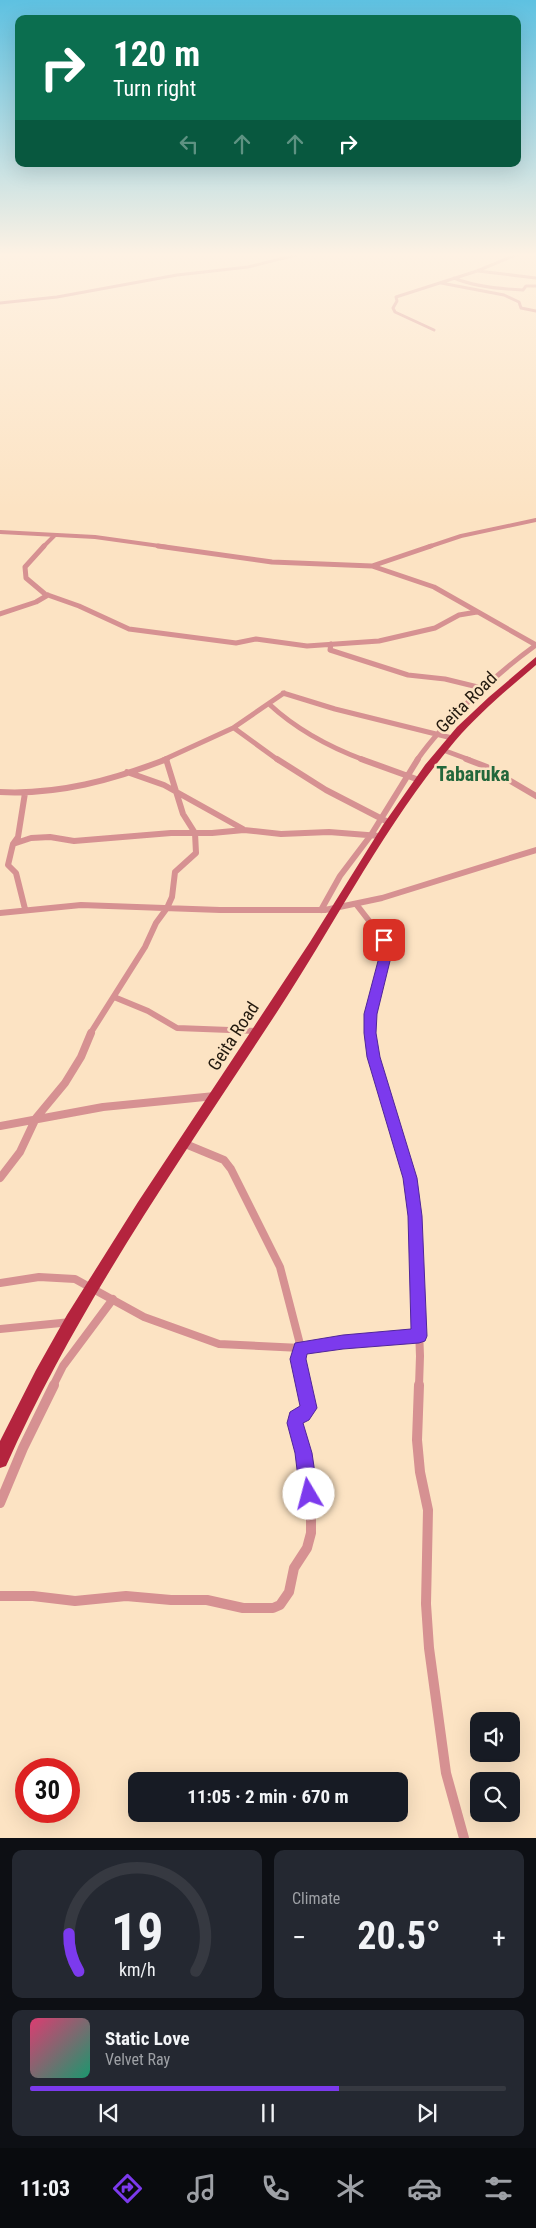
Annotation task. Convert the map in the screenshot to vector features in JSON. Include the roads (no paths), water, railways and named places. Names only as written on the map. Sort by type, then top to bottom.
[{"type":"highway","name":"Geita Road","points":[[0,1460],[35,1386],[70,1322],[183,1143],[295,975],[336,909],[376,836],[413,778],[443,750],[452,738],[487,703],[536,660]]},
{"type":"street","points":[[372,566],[461,536],[536,520]]},
{"type":"street","points":[[0,532],[114,540],[263,561],[372,566],[434,587],[536,645],[519,656],[437,734],[413,778],[307,735],[278,715],[269,704]]},
{"type":"street","points":[[56,535],[49,539],[39,553],[25,567],[26,578],[48,595],[79,606],[133,630],[189,635],[236,642],[256,639],[307,646],[396,638],[435,628],[464,613],[478,612]]},
{"type":"street","points":[[0,614],[36,602],[48,595]]},
{"type":"street","points":[[331,644],[330,650],[408,674],[445,679],[486,689]]},
{"type":"street","points":[[0,792],[24,793],[70,788],[166,759],[234,728],[283,693],[358,715],[452,738]]},
{"type":"street","points":[[234,728],[277,760],[321,789],[386,821]]},
{"type":"street","points":[[443,750],[487,767],[536,796]]},
{"type":"street","points":[[0,1178],[20,1152],[36,1118],[65,1083],[81,1057],[91,1032],[145,947],[156,923],[167,908],[173,892],[175,872],[196,853],[195,833],[182,814],[166,759]]},
{"type":"street","points":[[127,772],[154,780],[244,830]]},
{"type":"street","points":[[24,793],[18,822],[18,837],[13,844],[9,867],[16,873],[25,910]]},
{"type":"street","points":[[13,844],[31,838],[74,841],[244,830],[281,834],[329,832],[376,836]]},
{"type":"street","points":[[321,910],[340,876],[376,836]]},
{"type":"street","points":[[0,913],[81,905],[167,908],[336,909],[428,885],[536,850]]},
{"type":"street","points":[[356,904],[384,940],[384,961],[372,1005],[370,1033],[374,1057],[410,1178],[415,1216],[420,1370],[417,1440],[420,1472],[428,1510],[426,1604],[429,1648],[446,1773],[464,1838]]},
{"type":"street","points":[[114,997],[148,1011],[177,1028],[256,1031]]},
{"type":"street","points":[[0,1126],[36,1118],[135,1103],[215,1096]]},
{"type":"street","points":[[0,1596],[33,1596],[75,1601],[126,1596],[171,1600],[207,1600],[243,1608],[273,1608],[284,1602],[294,1568],[307,1548],[312,1533],[311,1510],[303,1453],[295,1423],[296,1417],[304,1414],[308,1408],[298,1359],[301,1348],[280,1267],[231,1169],[224,1160],[183,1143]]},
{"type":"street","points":[[0,1283],[21,1279],[64,1277],[75,1279],[144,1317],[184,1333],[219,1344],[301,1348],[343,1342],[419,1336]]},
{"type":"street","points":[[0,1503],[23,1448],[64,1366],[94,1322],[114,1299]]},
{"type":"street","points":[[0,1329],[70,1322]]},
{"type":"district","name":"Tabaruka","points":[[473,774]]}]
